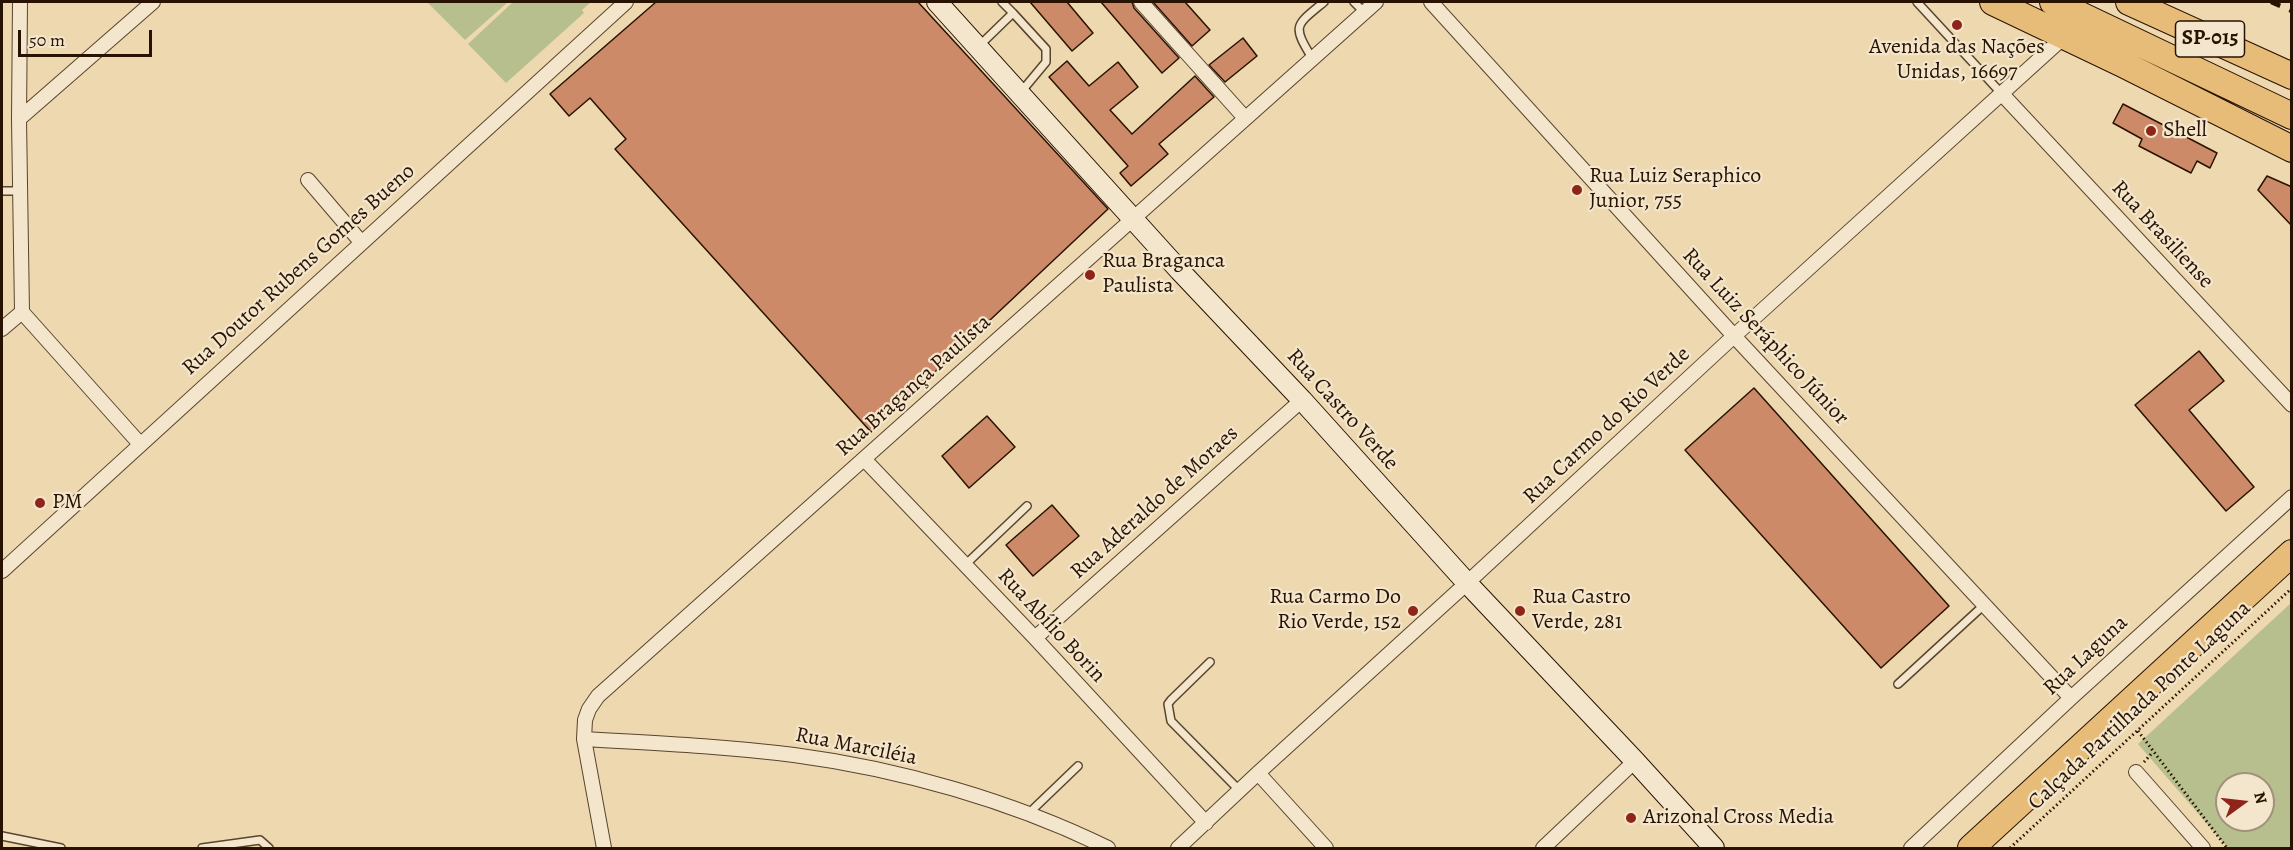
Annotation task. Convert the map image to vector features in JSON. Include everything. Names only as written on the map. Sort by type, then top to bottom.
[{"type":"highway","points":[[1993,2],[2292,149]]},
{"type":"highway","points":[[2053,2],[2292,117]]},
{"type":"highway","name":"SP-015","points":[[2129,2],[2292,76]]},
{"type":"highway","points":[[1971,849],[2292,553]]},
{"type":"street","points":[[20,2],[22,312],[140,444]]},
{"type":"street","points":[[19,118],[153,2]]},
{"type":"street","name":"Rua Doutor Rubens Gomes Bueno","points":[[2,571],[626,2]]},
{"type":"street","name":"Rua Castro Verde","points":[[937,2],[1132,219],[1302,400],[1467,583],[1635,761],[1714,849]]},
{"type":"street","points":[[1141,2],[1245,118]]},
{"type":"street","name":"Rua Bragança Paulista","points":[[604,849],[584,739],[585,720],[598,696],[1376,2]]},
{"type":"street","name":"Rua Luiz Seráphico Júnior","points":[[1431,2],[1734,336],[2071,698]]},
{"type":"street","name":"Rua Carmo do Rio Verde","points":[[1179,849],[1257,773],[2065,36]]},
{"type":"street","name":"Rua Brasiliense","points":[[2002,94],[2292,405]]},
{"type":"street","points":[[308,180],[361,242]]},
{"type":"street","points":[[2,329],[22,312]]},
{"type":"street","name":"Rua Aderaldo de Moraes","points":[[1035,638],[1302,400]]},
{"type":"street","name":"Rua Abílio Borin","points":[[864,459],[1035,638],[1206,823]]},
{"type":"street","name":"Rua Laguna","points":[[1911,849],[2071,698],[2292,497]]},
{"type":"street","name":"Rua Marciléia","points":[[584,739],[732,748],[822,759],[910,778],[973,795],[1028,814],[1108,849]]},
{"type":"street","points":[[1543,849],[1635,761]]},
{"type":"street","points":[[2136,772],[2203,849]]},
{"type":"street","points":[[1257,773],[1326,849]]},
{"type":"lane","points":[[1002,2],[1046,50],[1048,56],[1046,62],[1020,94]]},
{"type":"lane","points":[[1312,58],[1300,37],[1298,28],[1301,20],[1323,2]]},
{"type":"lane","points":[[1354,2],[1364,12]]},
{"type":"lane","points":[[1917,2],[2002,94]]},
{"type":"lane","points":[[978,47],[1013,13]]},
{"type":"lane","points":[[2,191],[20,191]]},
{"type":"lane","points":[[965,565],[1027,506]]},
{"type":"lane","points":[[1898,684],[1984,606]]},
{"type":"lane","points":[[1210,662],[1171,700],[1168,704],[1169,716],[1171,721],[1240,791]]},
{"type":"lane","points":[[1028,814],[1078,766]]},
{"type":"lane","points":[[2,836],[61,849]]},
{"type":"lane","points":[[202,849],[260,840],[269,849]]},
{"type":"path","name":"Calçada Partilhada Ponte Laguna","points":[[2010,849],[2292,588]]},
{"type":"path","points":[[2138,731],[2227,849]]},
{"type":"green space","points":[[427,2],[508,2],[465,40]]},
{"type":"green space","points":[[513,2],[591,2],[582,10],[584,13],[506,83],[468,44]]},
{"type":"green space","points":[[2291,603],[2291,848],[2228,848],[2138,744]]},
{"type":"building","points":[[656,2],[918,2],[1108,209],[871,432],[615,149],[626,139],[590,98],[569,116],[550,94]]},
{"type":"building","points":[[1030,2],[1067,2],[1093,33],[1072,51]]},
{"type":"building","points":[[1101,2],[1132,2],[1134,8],[1179,58],[1162,73]]},
{"type":"building","points":[[1153,2],[1185,2],[1210,30],[1192,46]]},
{"type":"building","points":[[1243,38],[1257,56],[1225,82],[1209,65]]},
{"type":"building","points":[[1067,61],[1089,86],[1118,62],[1138,87],[1110,110],[1132,134],[1195,76],[1214,97],[1159,144],[1168,154],[1131,186],[1120,173],[1128,166],[1049,77]]},
{"type":"building","name":"Shell","points":[[2123,104],[2217,153],[2210,168],[2197,161],[2191,173],[2139,146],[2142,139],[2113,123]]},
{"type":"building","points":[[2267,176],[2292,187],[2292,226],[2258,190]]},
{"type":"building","points":[[2199,351],[2224,381],[2189,410],[2254,487],[2226,511],[2135,405]]},
{"type":"building","points":[[1754,388],[1949,606],[1881,668],[1685,450]]},
{"type":"building","points":[[987,416],[1015,447],[969,488],[942,456]]},
{"type":"building","points":[[1052,505],[1079,536],[1033,576],[1006,545]]},
{"type":"railway","points":[[2271,2],[2292,11]]},
{"type":"place","name":"Avenida das Nações Unidas, 16697","points":[[1957,25]]},
{"type":"place","name":"Shell","points":[[2151,131]]},
{"type":"place","name":"Rua Luiz Seraphico Junior, 755","points":[[1577,190]]},
{"type":"place","name":"Rua Braganca Paulista","points":[[1090,275]]},
{"type":"place","name":"PM","points":[[40,503]]},
{"type":"place","name":"Rua Carmo Do Rio Verde, 152","points":[[1413,611]]},
{"type":"place","name":"Rua Castro Verde, 281","points":[[1520,611]]},
{"type":"place","name":"Arizonal Cross Media","points":[[1631,818]]}]
